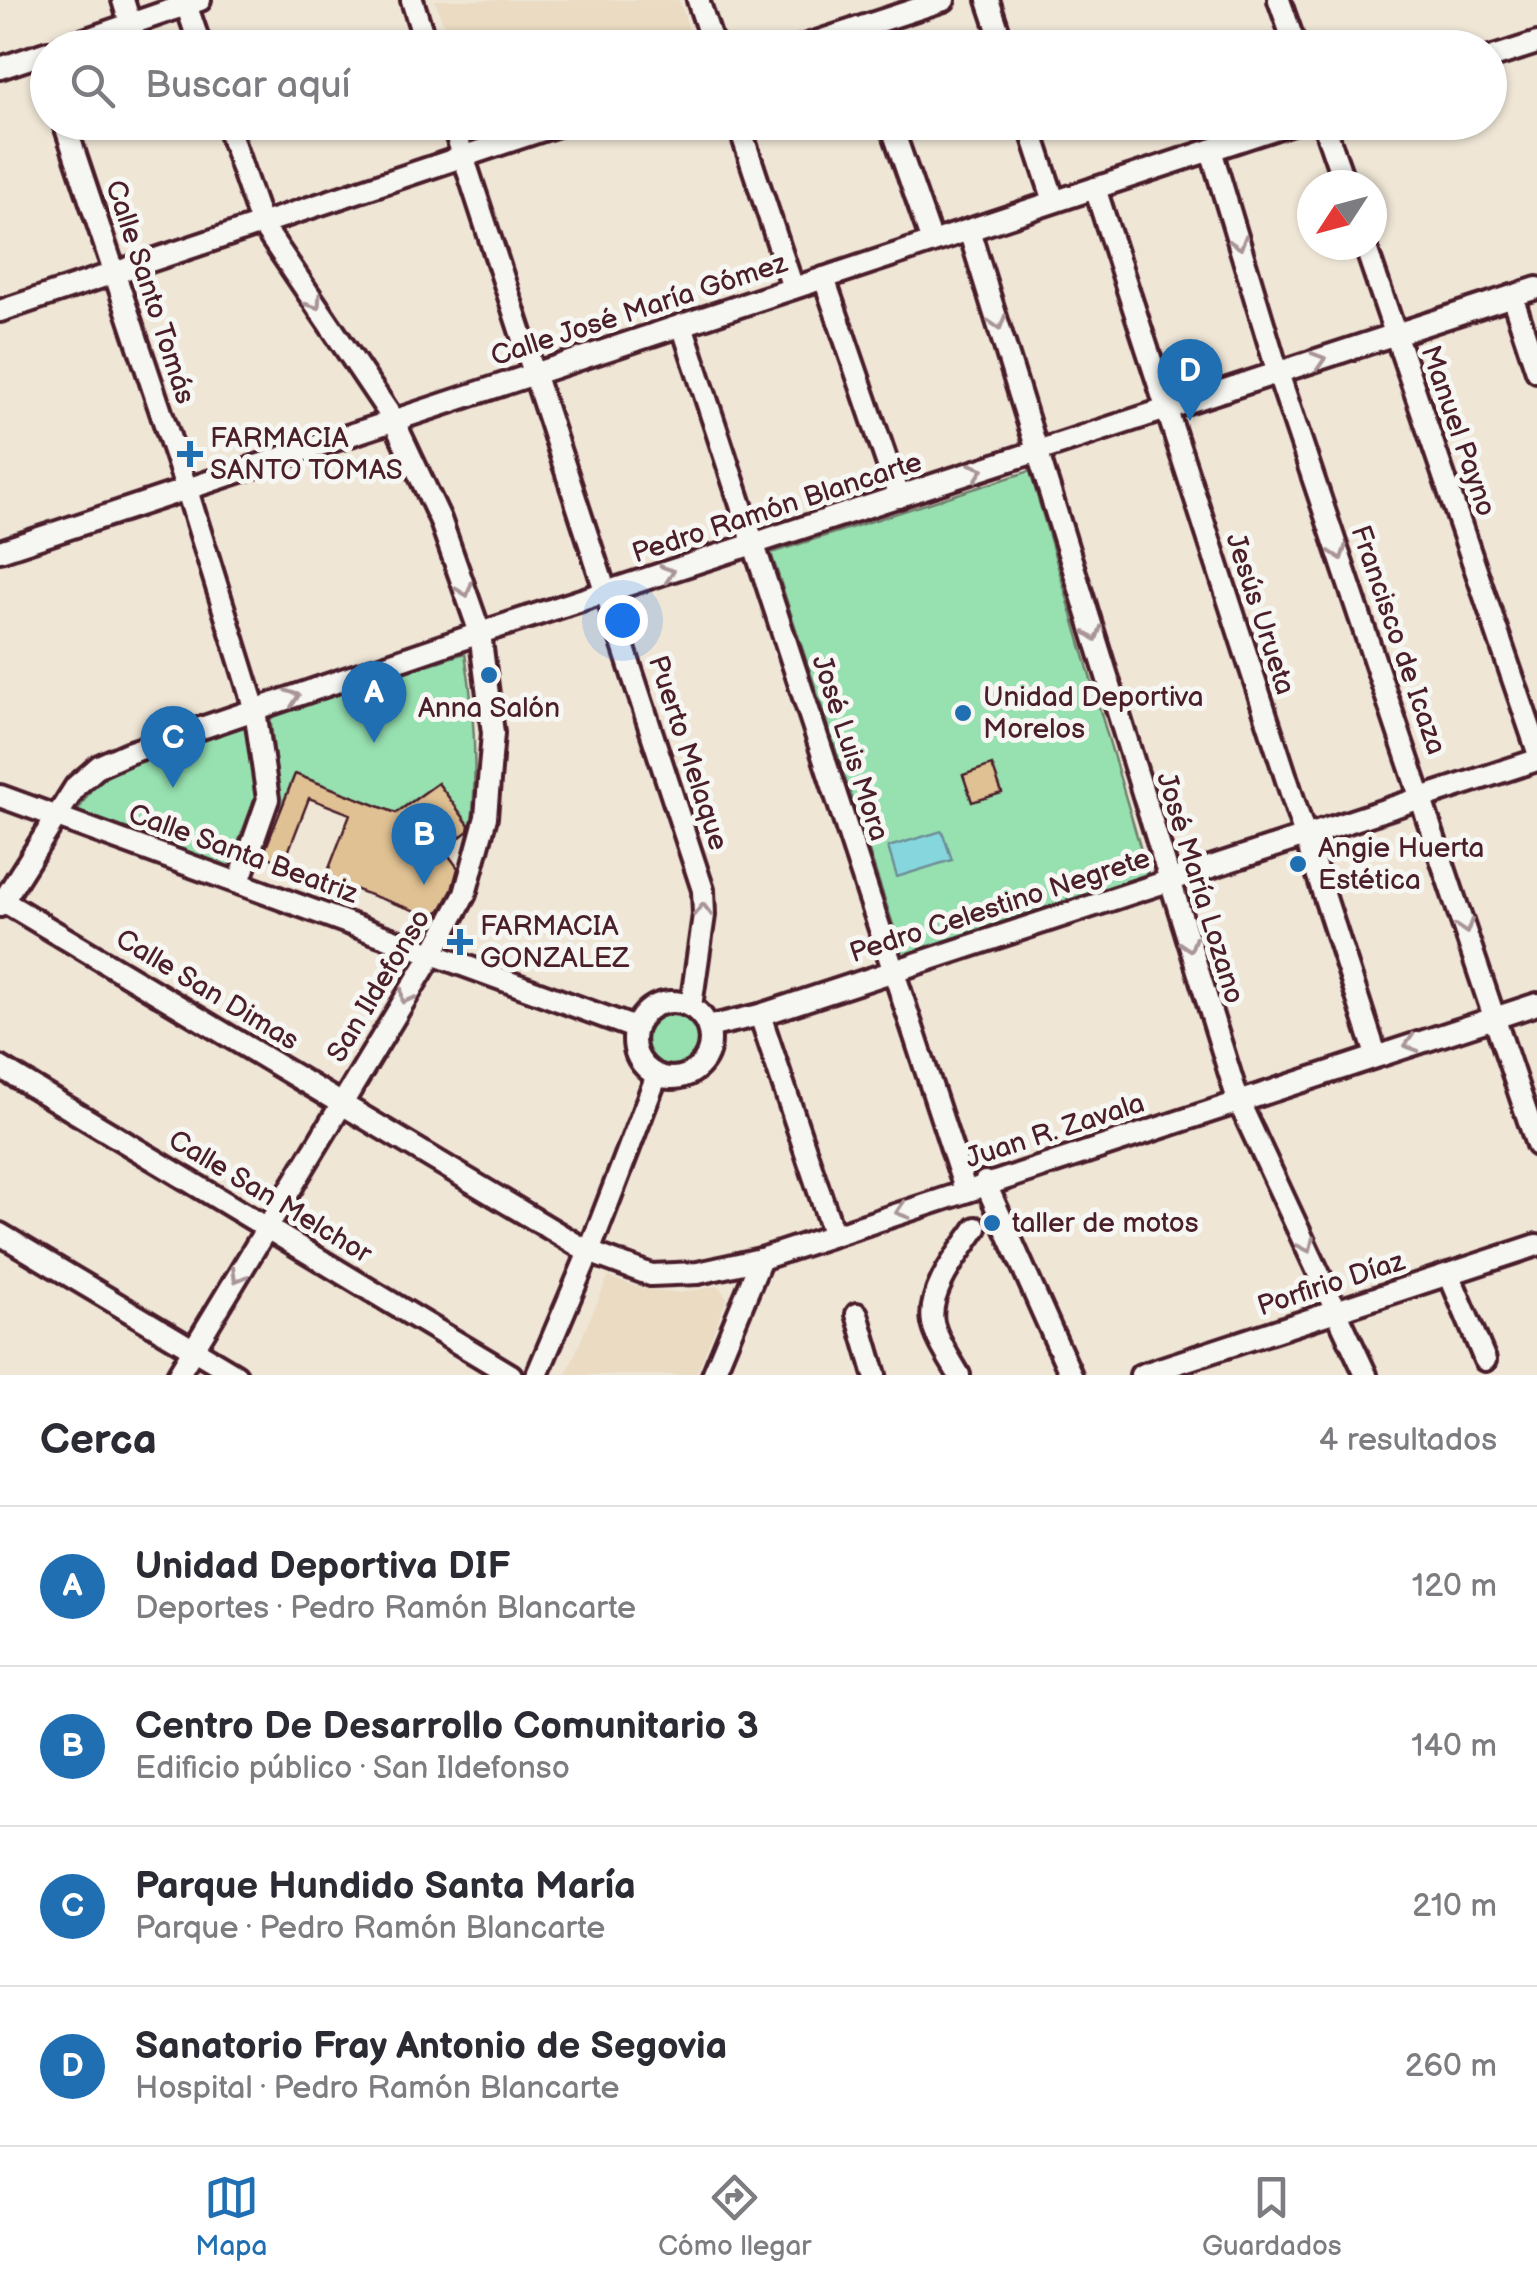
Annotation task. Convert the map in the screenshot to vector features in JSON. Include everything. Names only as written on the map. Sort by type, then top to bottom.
[{"type":"street","points":[[122,0],[130,23]]},
{"type":"street","points":[[412,0],[421,30]]},
{"type":"street","points":[[698,0],[708,30]]},
{"type":"street","points":[[878,30],[944,0]]},
{"type":"street","points":[[988,0],[998,30]]},
{"type":"street","points":[[1278,0],[1289,30]]},
{"type":"street","points":[[113,30],[193,2],[198,30]]},
{"type":"street","points":[[1507,52],[1537,42]]},
{"type":"street","points":[[0,68],[30,61]]},
{"type":"street","name":"Calle Santo Tomás","points":[[70,140],[256,710],[268,800],[240,882]]},
{"type":"street","name":"San Ildefonso","points":[[178,1375],[433,953],[472,874],[486,816],[493,733],[480,633],[440,519],[393,419],[260,222],[232,140]]},
{"type":"street","name":"Puerto Melaque","points":[[458,140],[703,890],[704,915],[691,1006]]},
{"type":"street","points":[[0,311],[512,140]]},
{"type":"street","points":[[744,140],[792,288]]},
{"type":"street","points":[[896,140],[932,242]]},
{"type":"street","points":[[1034,140],[1054,201]]},
{"type":"street","name":"Calle José María Gómez","points":[[0,552],[1241,140]]},
{"type":"street","points":[[1330,140],[1340,170]]},
{"type":"street","name":"Francisco de Icaza","points":[[1211,150],[1278,373],[1537,1146]]},
{"type":"street","name":"Jesús Urueta","points":[[1095,188],[1376,1055]]},
{"type":"street","name":"José María Lozano","points":[[969,230],[1238,1100],[1366,1375]]},
{"type":"street","name":"Manuel Payno","points":[[1370,260],[1537,749]]},
{"type":"street","points":[[824,278],[899,497]]},
{"type":"street","name":"Pedro Ramón Blancarte","points":[[1,904],[76,786],[99,766],[480,633],[1537,288]]},
{"type":"street","points":[[1512,296],[1537,371]]},
{"type":"street","name":"José Luis Mora","points":[[682,324],[894,970],[975,1186],[1071,1375]]},
{"type":"street","name":"Pedro Celestino Negrete","points":[[708,1027],[760,1015],[1537,760]]},
{"type":"street","name":"Calle Santa Beatriz","points":[[0,796],[635,1028]]},
{"type":"street","name":"Calle San Dimas","points":[[1,904],[342,1102],[589,1252]]},
{"type":"street","points":[[678,1002],[691,1006],[708,1027],[707,1056],[686,1076],[657,1075],[637,1056],[635,1028],[652,1006],[678,1002]]},
{"type":"street","name":"Juan R. Zavala","points":[[589,1252],[651,1275],[698,1273],[761,1259],[1537,1004]]},
{"type":"street","points":[[760,1015],[833,1233]]},
{"type":"street","name":"Calle San Melchor","points":[[0,1067],[511,1375]]},
{"type":"street","points":[[537,1375],[657,1075]]},
{"type":"street","points":[[959,1375],[937,1334],[933,1307],[945,1277],[976,1228]]},
{"type":"street","points":[[0,1234],[236,1375]]},
{"type":"street","name":"Porfirio Díaz","points":[[1141,1375],[1537,1244]]},
{"type":"street","points":[[713,1375],[761,1259]]},
{"type":"street","points":[[1449,1274],[1485,1360]]},
{"type":"street","points":[[857,1314],[875,1375]]},
{"type":"shaded area","points":[[435,0],[679,0],[689,30],[445,30]]},
{"type":"shaded area","points":[[608,1277],[644,1289],[680,1293],[718,1286],[727,1298],[696,1375],[566,1375]]},
{"type":"green space","name":"Unidad Deportiva Morelos","points":[[1030,471],[1148,874],[903,955],[771,553]]},
{"type":"green space","points":[[465,653],[474,740],[472,828],[438,783],[396,813],[295,774],[280,810],[270,714]]},
{"type":"green space","points":[[248,722],[256,796],[228,869],[77,812],[97,780],[125,762]]},
{"type":"green space","points":[[672,1015],[690,1022],[697,1040],[690,1058],[672,1065],[654,1058],[647,1040],[654,1022]]},
{"type":"water","points":[[942,831],[952,860],[897,877],[888,847]]},
{"type":"building","points":[[992,765],[1002,793],[972,802],[963,775]]},
{"type":"building","points":[[295,774],[396,813],[438,783],[469,825],[468,831],[444,849],[458,868],[441,910],[430,916],[325,879],[350,814],[309,798],[284,863],[263,855]]},
{"type":"place","name":"Sanatorio Fray Antonio de Segovia","points":[[1190,421]]},
{"type":"place","name":"FARMACIA SANTO TOMAS","points":[[190,454]]},
{"type":"place","name":"Anna Salón","points":[[489,675]]},
{"type":"place","name":"Unidad Deportiva Morelos","points":[[963,713]]},
{"type":"place","name":"Unidad Deportiva DIF","points":[[374,743]]},
{"type":"place","name":"Parque Hundido Santa María","points":[[173,788]]},
{"type":"place","name":"Angie Huerta Estética","points":[[1298,864]]},
{"type":"place","name":"Centro De Desarrollo Comunitario 3","points":[[424,885]]},
{"type":"place","name":"FARMACIA GONZALEZ","points":[[460,942]]},
{"type":"place","name":"taller de motos","points":[[992,1223]]}]
